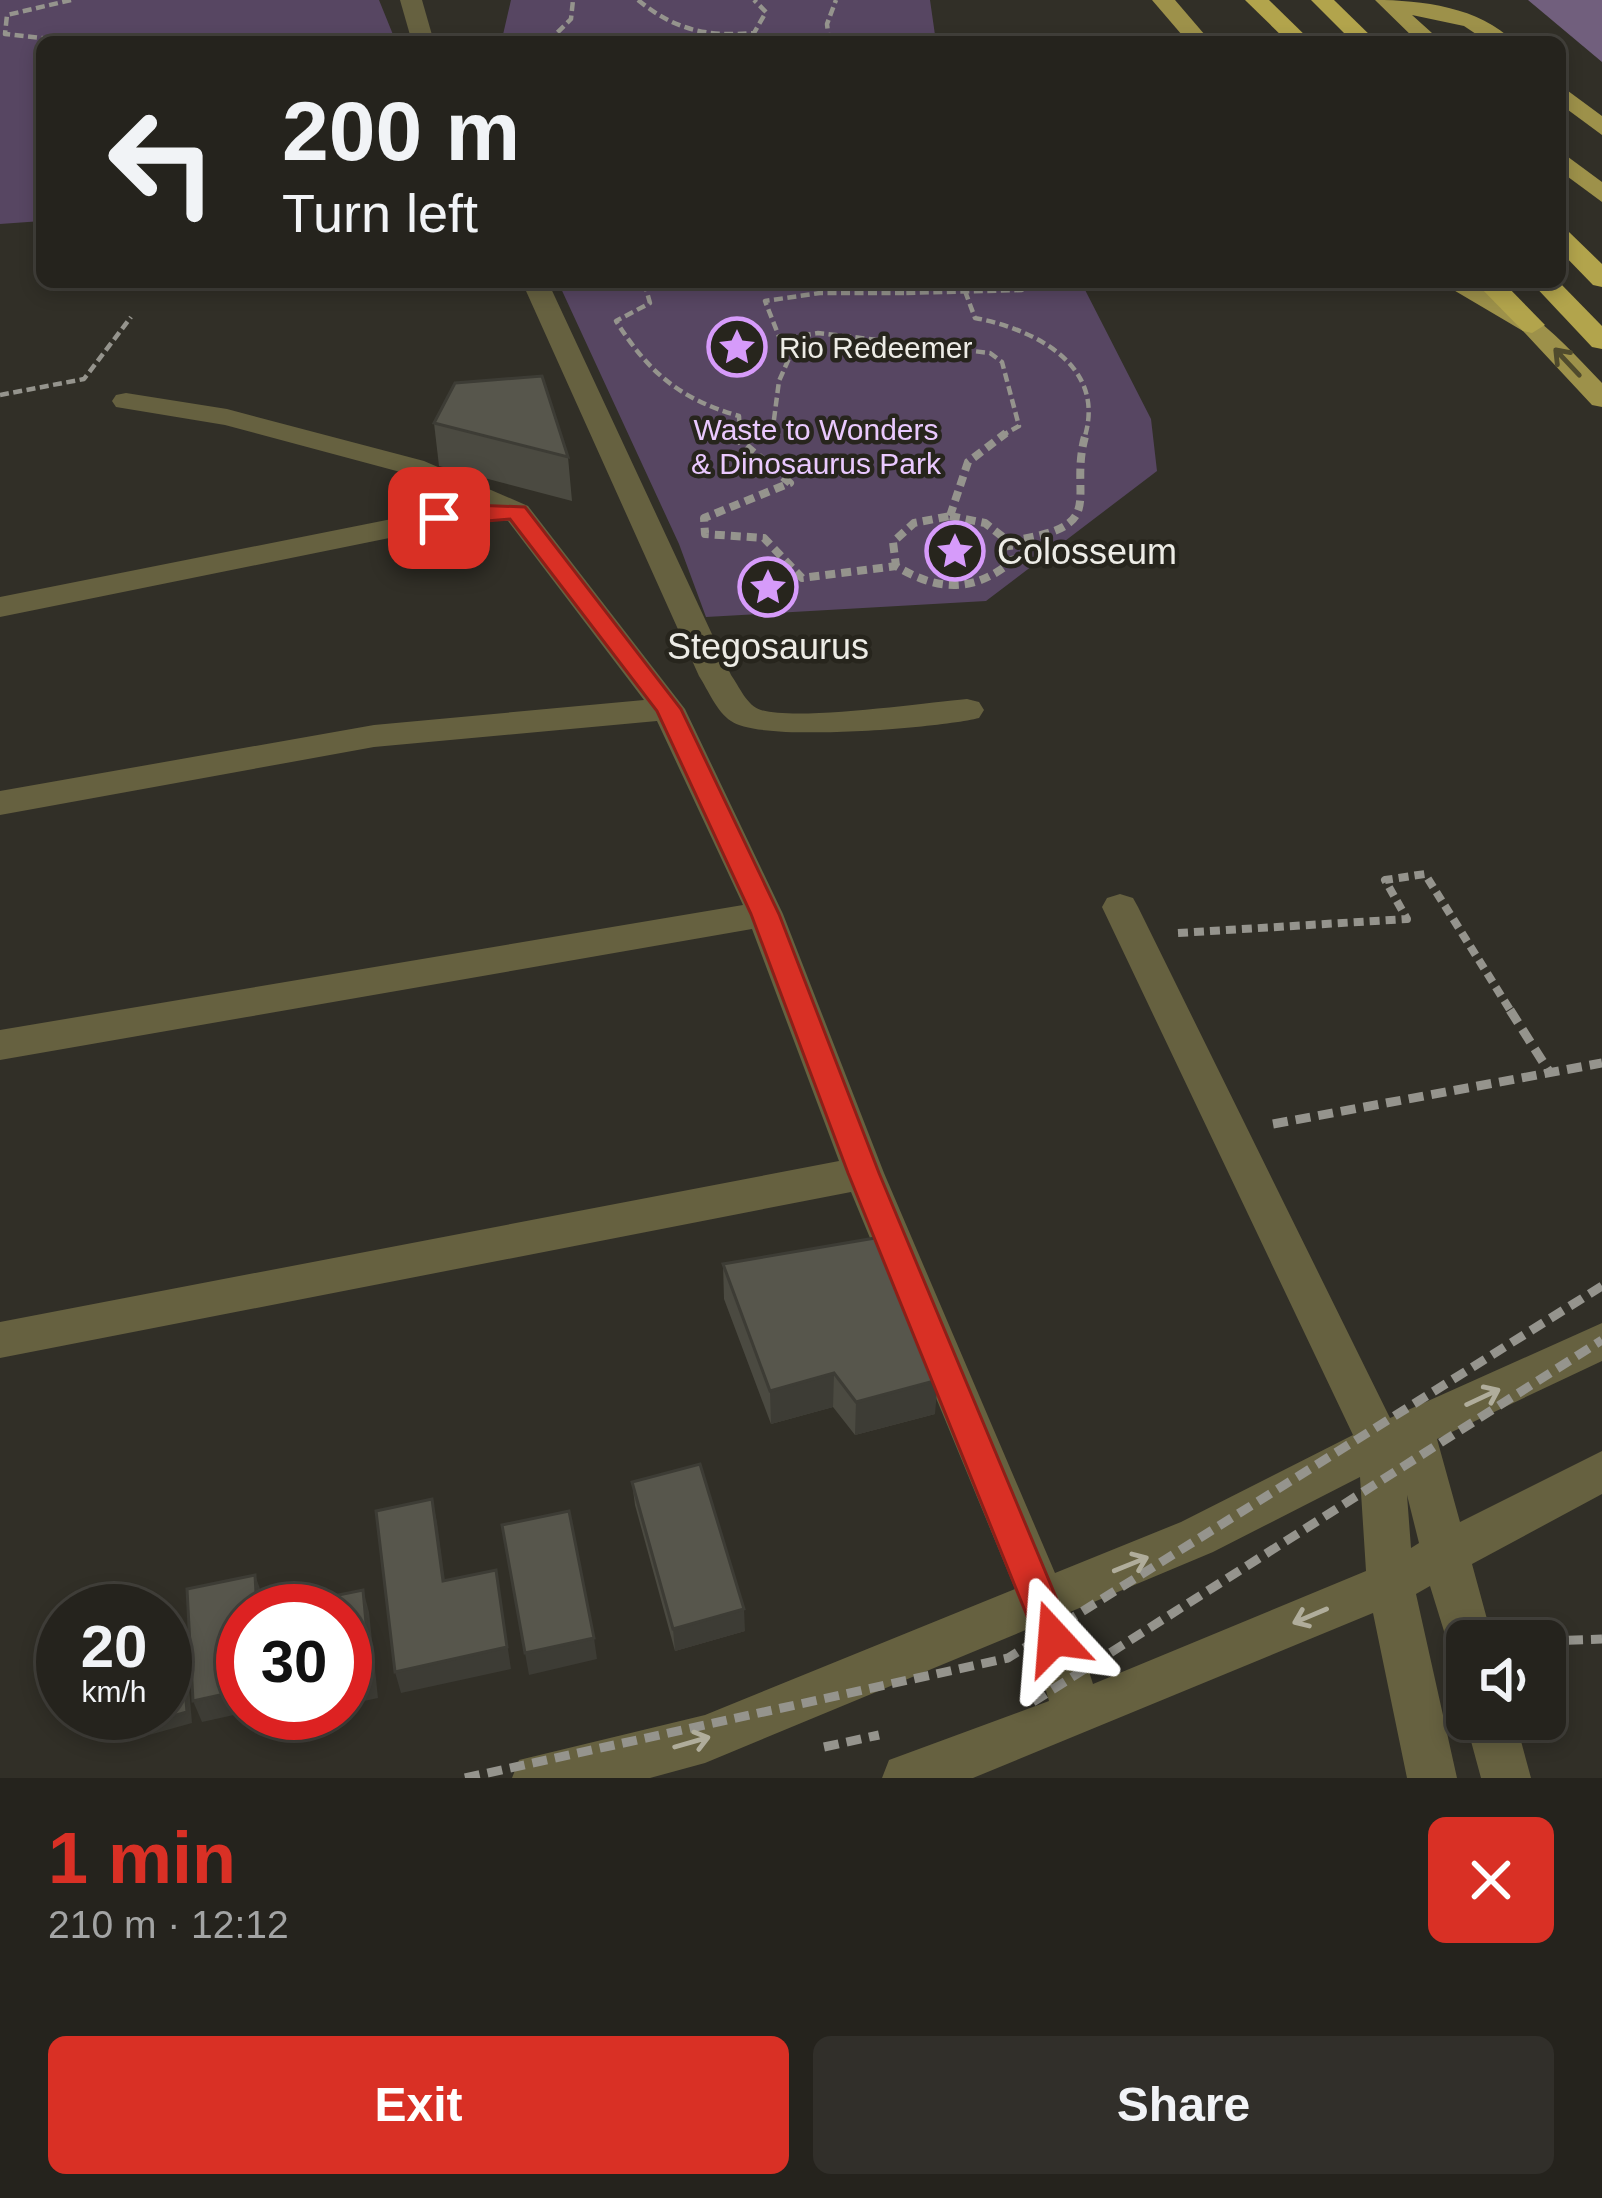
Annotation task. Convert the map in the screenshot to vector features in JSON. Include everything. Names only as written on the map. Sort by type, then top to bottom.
[{"type":"highway","points":[[1322,0],[1360,36]]},
{"type":"highway","points":[[1261,4],[1271,36]]},
{"type":"highway","points":[[1261,4],[1294,36]]},
{"type":"highway","points":[[1566,243],[1602,279]]},
{"type":"highway","points":[[1494,288],[1532,325]]},
{"type":"highway","points":[[1550,288],[1602,341]]},
{"type":"main road","points":[[1162,0],[1195,36]]},
{"type":"main road","points":[[1382,1],[1424,36]]},
{"type":"main road","points":[[1382,1],[1471,21],[1494,36]]},
{"type":"main road","points":[[1566,97],[1602,128]]},
{"type":"main road","points":[[1566,163],[1602,195]]},
{"type":"main road","points":[[1464,288],[1532,325],[1602,399]]},
{"type":"street","points":[[411,0],[421,36]]},
{"type":"street","points":[[538,288],[715,676],[740,712],[776,723],[967,710]]},
{"type":"street","points":[[126,401],[227,417],[414,467],[517,512],[668,709],[765,914],[864,1173],[1042,1600],[1056,1708]]},
{"type":"street","points":[[0,607],[472,512],[517,512]]},
{"type":"street","points":[[0,802],[374,736],[668,709]]},
{"type":"street","points":[[0,1046],[765,914]]},
{"type":"street","points":[[1127,921],[1230,1132],[1396,1437],[1447,1555],[1464,1620]]},
{"type":"street","points":[[0,1340],[864,1173]]},
{"type":"street","points":[[538,1778],[576,1773],[705,1739],[1197,1537],[1602,1341]]},
{"type":"street","points":[[1396,1437],[1390,1582],[1432,1778]]},
{"type":"street","points":[[907,1778],[1056,1708],[1390,1582],[1602,1471]]},
{"type":"street","points":[[1496,1740],[1506,1778]]},
{"type":"path","points":[[36,37],[5,34],[7,15],[71,0]]},
{"type":"path","points":[[554,36],[571,19],[573,0]]},
{"type":"path","points":[[638,0],[671,28],[714,36],[754,33],[766,12],[754,0]]},
{"type":"path","points":[[828,36],[826,24],[836,0]]},
{"type":"path","points":[[641,288],[650,303],[616,321],[649,375],[688,403],[739,416],[740,441],[790,483],[704,518],[705,534],[764,538],[802,578],[896,566],[921,583],[957,589],[992,581],[1011,562],[1008,541]]},
{"type":"path","points":[[903,288],[904,293]]},
{"type":"path","points":[[950,516],[962,495],[965,464],[1018,426],[1002,362],[973,349],[818,333],[780,339],[765,301],[820,293],[1022,288]]},
{"type":"path","points":[[896,566],[892,542],[914,523],[950,516],[985,524],[1008,541],[1049,536],[1076,517],[1084,494],[1081,451],[1090,422],[1088,396],[1078,376],[1037,332],[975,318],[965,291]]},
{"type":"path","points":[[0,395],[84,379],[131,317]]},
{"type":"path","points":[[740,432],[772,427],[772,401],[799,336]]},
{"type":"path","points":[[1127,921],[1407,919],[1385,880],[1425,874],[1550,1073]]},
{"type":"path","points":[[1230,1132],[1602,1063]]},
{"type":"path","points":[[465,1778],[1008,1658],[1602,1286]]},
{"type":"path","points":[[1011,1706],[1056,1708],[1225,1582],[1602,1341]]},
{"type":"path","points":[[1566,1641],[1602,1640]]},
{"type":"path","points":[[811,1749],[900,1730]]},
{"type":"green space","points":[[0,0],[379,0],[394,36],[36,36],[36,221],[0,224]]},
{"type":"green space","points":[[511,0],[930,0],[935,36],[503,36]]},
{"type":"green space","name":"Waste to Wonders & Dinosaurus Park","points":[[561,288],[1084,288],[1151,419],[1157,471],[986,601],[706,617],[679,544]]},
{"type":"shaded area","points":[[1528,0],[1602,0],[1602,62]]},
{"type":"building","points":[[542,376],[568,457],[434,423],[455,383]]},
{"type":"building","points":[[881,1237],[938,1380],[856,1402],[834,1373],[770,1391],[723,1264]]},
{"type":"building","points":[[700,1464],[744,1609],[673,1629],[632,1482]]},
{"type":"building","points":[[432,1499],[443,1581],[496,1570],[507,1647],[395,1672],[376,1511]]},
{"type":"building","points":[[569,1511],[594,1638],[525,1653],[502,1525]]},
{"type":"building","points":[[255,1575],[256,1584],[216,1584],[216,1696],[193,1701],[192,1682],[192,1588]]},
{"type":"place","name":"Rio Redeemer","points":[[737,347]]},
{"type":"place","name":"Colosseum","points":[[955,551]]},
{"type":"place","name":"Stegosaurus","points":[[768,587]]},
{"type":"route","points":[[439,518],[517,512],[668,709],[765,914],[864,1173],[1054,1638]]}]
